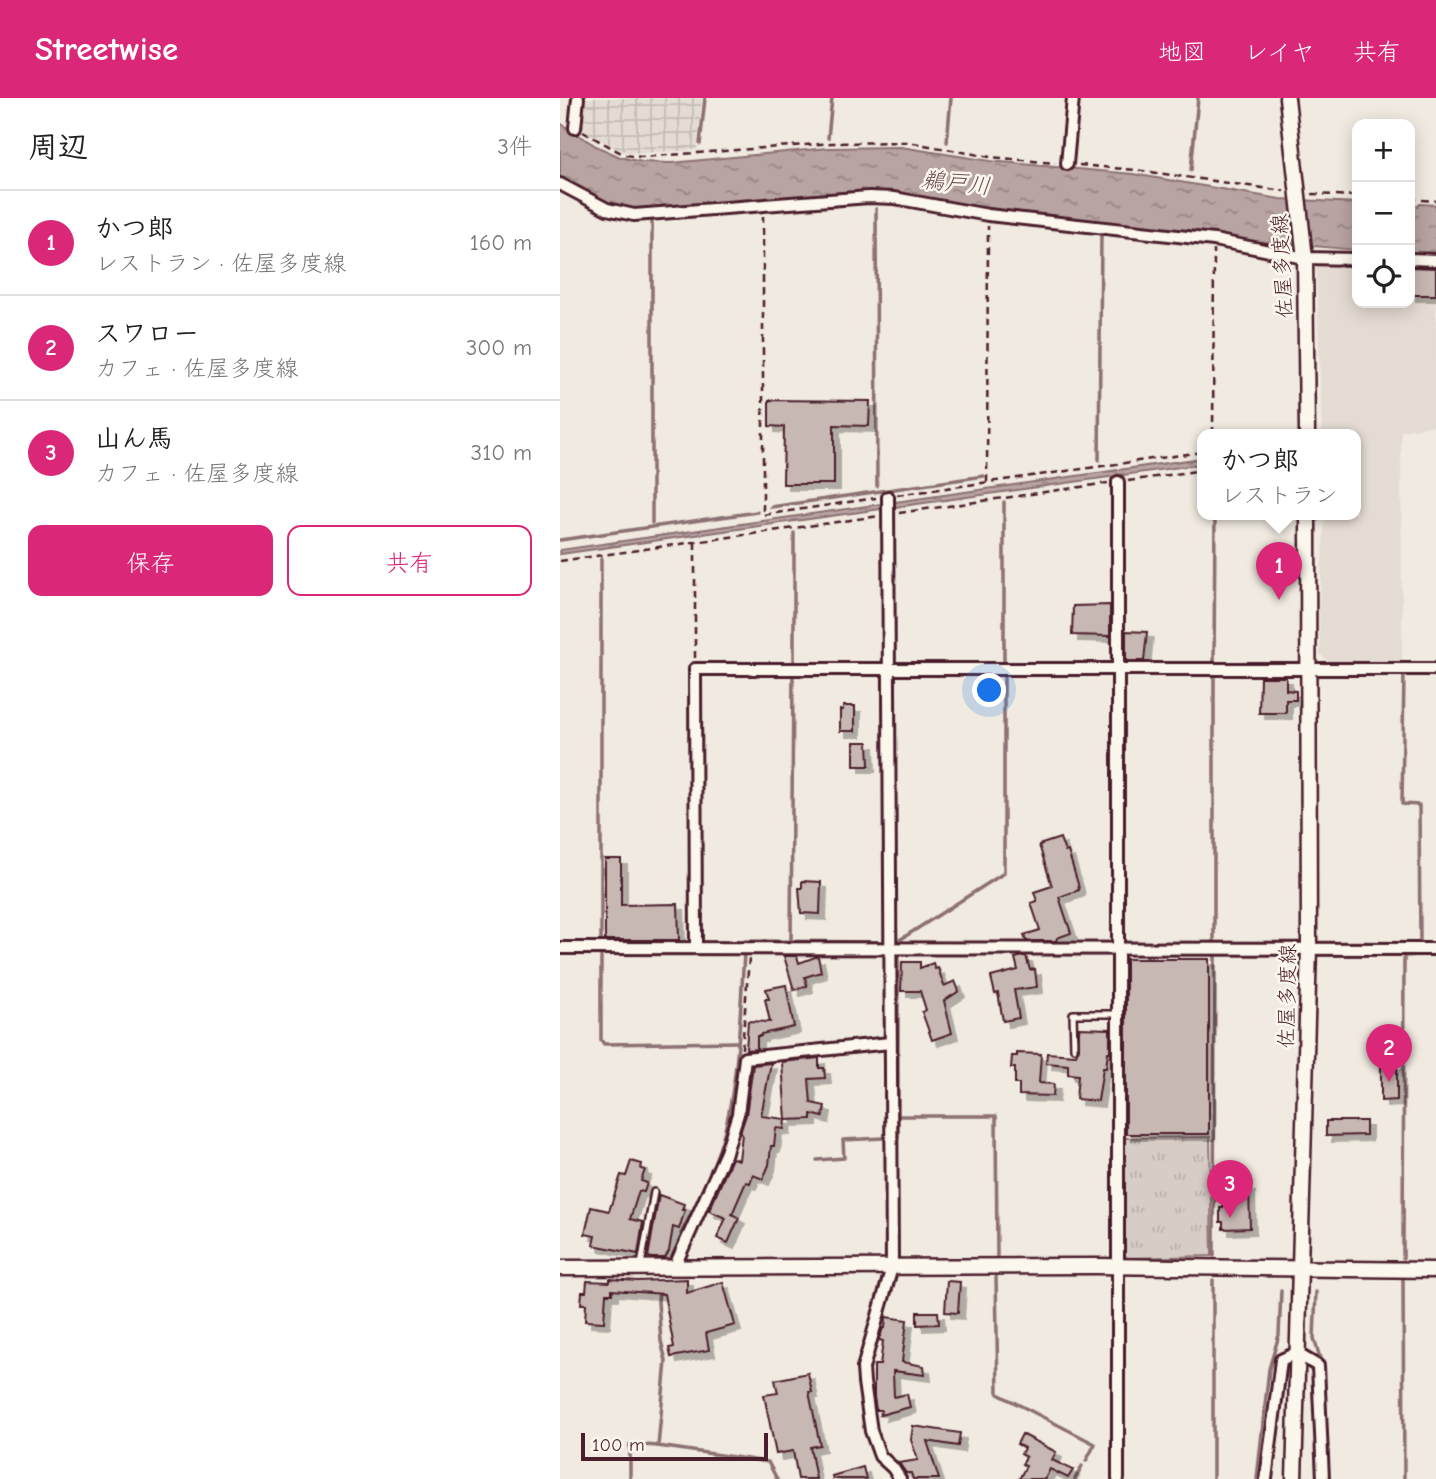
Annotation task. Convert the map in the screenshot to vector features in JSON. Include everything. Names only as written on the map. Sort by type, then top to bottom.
[{"type":"main road","name":"佐屋多度線","points":[[1287,98],[1305,255],[1307,429]]},
{"type":"main road","name":"佐屋多度線","points":[[1294,1479],[1309,948],[1308,520]]},
{"type":"main road","points":[[560,1268],[1118,1267],[1436,1270]]},
{"type":"street","points":[[575,128],[578,98]]},
{"type":"street","points":[[1067,164],[1073,98]]},
{"type":"street","points":[[560,184],[607,209],[634,215],[869,197],[894,198],[988,215],[1352,259]]},
{"type":"street","points":[[1415,259],[1436,260]]},
{"type":"street","points":[[1118,482],[1118,1479]]},
{"type":"street","points":[[888,497],[892,1268],[863,1368],[871,1431],[880,1457],[900,1479]]},
{"type":"street","points":[[696,947],[695,669],[1436,669]]},
{"type":"street","points":[[560,948],[1436,949]]},
{"type":"street","points":[[674,1268],[726,1152],[738,1114],[745,1058],[890,1043]]},
{"type":"street","points":[[1266,1479],[1281,1360],[1296,1353],[1318,1366],[1323,1479]]},
{"type":"lane","points":[[1074,1048],[1073,1014],[1118,1014]]},
{"type":"lane","points":[[640,1268],[654,1192]]},
{"type":"path","points":[[575,128],[625,155],[642,158],[832,143],[908,142],[990,157],[1136,170],[1299,193],[1352,196]]},
{"type":"path","points":[[1415,199],[1436,201]]},
{"type":"path","points":[[763,205],[763,515],[1197,453]]},
{"type":"path","points":[[987,482],[988,215]]},
{"type":"path","points":[[1213,429],[1214,240]]},
{"type":"path","points":[[695,542],[695,669]]},
{"type":"path","points":[[745,1058],[742,1053],[750,948]]},
{"type":"shaded area","points":[[581,98],[702,98],[697,150],[640,153],[626,152],[609,145],[578,127]]},
{"type":"shaded area","points":[[1316,263],[1352,264],[1352,308],[1415,308],[1415,264],[1436,264],[1436,425],[1401,431],[1402,662],[1329,662],[1320,654],[1319,612],[1325,520],[1361,520],[1361,429],[1322,429]]},
{"type":"green space","points":[[1210,1137],[1212,1256],[1127,1258],[1122,1253],[1122,1138]]},
{"type":"water","name":"鵜戸川","points":[[560,123],[596,146],[620,157],[642,162],[671,163],[828,148],[901,147],[990,161],[1133,174],[1280,199],[1352,203],[1352,250],[1233,239],[870,193],[624,208],[596,200],[560,179]]},
{"type":"water","points":[[1436,205],[1436,255],[1415,253],[1415,206]]},
{"type":"water","points":[[1197,459],[1197,465],[560,554],[560,550]]},
{"type":"building","points":[[1415,267],[1436,268],[1436,295],[1415,295]]},
{"type":"building","points":[[769,400],[870,401],[869,426],[834,425],[834,484],[783,484],[784,427],[769,426]]},
{"type":"building","points":[[1110,605],[1110,636],[1072,635],[1073,606]]},
{"type":"building","points":[[1126,631],[1147,632],[1144,661],[1126,661]]},
{"type":"building","points":[[1260,677],[1286,677],[1286,690],[1296,691],[1296,700],[1286,700],[1286,713],[1259,713]]},
{"type":"building","points":[[843,706],[855,706],[855,731],[840,731],[840,710],[843,710]]},
{"type":"building","points":[[854,742],[868,742],[869,766],[854,766]]},
{"type":"building","points":[[1060,838],[1065,852],[1068,851],[1079,890],[1059,897],[1071,933],[1057,938],[1056,941],[1026,941],[1024,935],[1040,930],[1031,903],[1037,901],[1034,892],[1052,886],[1039,845]]},
{"type":"building","points":[[605,859],[621,859],[621,905],[678,904],[679,940],[605,940]]},
{"type":"building","points":[[802,881],[821,882],[820,914],[801,913],[799,888],[802,888]]},
{"type":"building","points":[[784,956],[797,956],[799,963],[818,956],[821,972],[805,977],[807,986],[794,990]]},
{"type":"building","points":[[1026,956],[1030,970],[1035,969],[1037,987],[1014,990],[1019,1018],[1003,1021],[998,993],[995,994],[991,977],[1018,970],[1015,958]]},
{"type":"building","points":[[1126,959],[1209,959],[1209,1134],[1126,1134]]},
{"type":"building","points":[[902,962],[920,962],[920,968],[933,963],[935,969],[938,968],[944,986],[955,981],[959,991],[944,1001],[952,1033],[932,1040],[922,1012],[926,1010],[920,991],[901,991]]},
{"type":"building","points":[[786,985],[794,1027],[761,1034],[757,1036],[757,1049],[746,1050],[748,1021],[770,1022],[765,999],[769,999],[766,989]]},
{"type":"building","points":[[1079,1028],[1110,1029],[1110,1052],[1106,1068],[1103,1068],[1098,1101],[1076,1099],[1078,1075],[1068,1074],[1068,1065],[1046,1063],[1047,1053],[1076,1055],[1079,1048]]},
{"type":"building","points":[[1017,1053],[1041,1054],[1039,1083],[1054,1084],[1053,1096],[1019,1095],[1019,1084],[1015,1084],[1015,1068],[1011,1068],[1012,1056],[1017,1056]]},
{"type":"building","points":[[819,1058],[819,1068],[824,1068],[825,1078],[809,1079],[811,1103],[825,1106],[823,1117],[811,1114],[811,1119],[786,1120],[782,1062]]},
{"type":"building","points":[[771,1063],[761,1116],[785,1119],[784,1129],[776,1128],[774,1146],[771,1146],[769,1165],[763,1179],[753,1175],[750,1183],[746,1182],[732,1214],[739,1218],[728,1243],[717,1238],[726,1218],[709,1211],[732,1158],[739,1160],[740,1133],[746,1115],[753,1065]]},
{"type":"building","points":[[1381,1064],[1397,1064],[1397,1100],[1381,1101]]},
{"type":"building","points":[[1326,1121],[1366,1121],[1366,1135],[1326,1136]]},
{"type":"building","points":[[631,1161],[642,1164],[641,1169],[645,1170],[641,1181],[647,1183],[644,1192],[639,1191],[630,1219],[643,1222],[638,1254],[593,1245],[595,1236],[585,1234],[591,1207],[609,1211],[621,1175],[626,1176]]},
{"type":"building","points":[[1223,1186],[1249,1186],[1250,1228],[1223,1229],[1220,1208],[1223,1208]]},
{"type":"building","points":[[659,1195],[684,1204],[682,1210],[685,1210],[679,1229],[673,1227],[669,1251],[665,1258],[653,1258],[648,1257]]},
{"type":"building","points":[[610,1279],[687,1279],[687,1293],[723,1282],[735,1325],[706,1333],[709,1350],[671,1357],[669,1348],[674,1347],[664,1294],[612,1290],[612,1294],[606,1294],[604,1322],[585,1321],[586,1304],[581,1304],[587,1281],[610,1282]]},
{"type":"building","points":[[947,1281],[960,1282],[958,1313],[945,1312]]},
{"type":"building","points":[[917,1312],[938,1312],[939,1324],[917,1325]]},
{"type":"building","points":[[886,1317],[907,1320],[902,1362],[924,1366],[925,1375],[893,1371],[894,1397],[907,1394],[910,1407],[880,1415],[881,1410],[876,1410],[874,1397],[874,1365],[880,1365],[883,1341],[879,1340],[885,1328]]},
{"type":"building","points":[[808,1373],[812,1392],[809,1392],[820,1445],[810,1447],[816,1479],[798,1479],[793,1451],[776,1454],[764,1395],[778,1393],[775,1380]]},
{"type":"building","points":[[913,1426],[960,1433],[958,1446],[927,1441],[939,1479],[913,1479],[911,1473],[906,1473],[899,1463],[918,1460],[911,1440]]},
{"type":"building","points":[[1022,1434],[1056,1452],[1052,1460],[1073,1470],[1068,1478],[1050,1469],[1045,1479],[1019,1479],[1026,1466],[1022,1464],[1026,1457],[1021,1454],[1024,1448],[1017,1444]]},
{"type":"building","points":[[863,1467],[866,1479],[833,1479],[832,1476]]},
{"type":"waterway","points":[[700,144],[705,98]]},
{"type":"waterway","points":[[828,138],[832,98]]},
{"type":"waterway","points":[[947,142],[951,98]]},
{"type":"waterway","points":[[1191,170],[1198,98]]},
{"type":"waterway","points":[[876,209],[877,486]]},
{"type":"waterway","points":[[652,221],[652,523]]},
{"type":"waterway","points":[[1099,460],[1101,235]]},
{"type":"waterway","points":[[771,507],[984,476]]},
{"type":"waterway","points":[[1004,502],[1004,664]]},
{"type":"waterway","points":[[560,540],[757,512]]},
{"type":"waterway","points":[[1214,664],[1215,520]]},
{"type":"waterway","points":[[794,533],[794,664]]},
{"type":"waterway","points":[[601,559],[601,940]]},
{"type":"waterway","points":[[1404,673],[1402,804],[1419,805],[1420,942]]},
{"type":"waterway","points":[[898,941],[1004,873],[1004,674]]},
{"type":"waterway","points":[[1214,674],[1214,942]]},
{"type":"waterway","points":[[791,941],[793,675]]},
{"type":"waterway","points":[[744,946],[745,941],[880,942]]},
{"type":"waterway","points":[[681,1234],[717,1157],[730,1108],[744,954]]},
{"type":"waterway","points":[[898,954],[898,1138]]},
{"type":"waterway","points":[[1403,1258],[1404,956],[1420,955]]},
{"type":"waterway","points":[[1214,1256],[1215,956]]},
{"type":"waterway","points":[[601,957],[601,1040],[604,1044],[738,1042]]},
{"type":"waterway","points":[[898,1116],[996,1116],[997,1256]]},
{"type":"waterway","points":[[817,1160],[844,1158],[843,1140],[884,1138]]},
{"type":"waterway","points":[[996,1276],[998,1394],[1095,1444],[1086,1461]]},
{"type":"waterway","points":[[1403,1279],[1404,1479]]},
{"type":"waterway","points":[[1213,1280],[1213,1479]]},
{"type":"waterway","points":[[659,1290],[661,1341],[666,1361],[658,1446],[768,1462],[777,1479]]},
{"type":"waterway","points":[[1257,1479],[1269,1369],[1279,1335],[1281,1291]]},
{"type":"waterway","points":[[1316,1292],[1314,1338],[1322,1365]]},
{"type":"waterway","points":[[630,1479],[630,1444],[658,1446]]},
{"type":"waterway","points":[[1075,1479],[1082,1466]]},
{"type":"place","name":"かつ郎","points":[[1279,600]]},
{"type":"place","name":"スワロー","points":[[1389,1082]]},
{"type":"place","name":"山ん馬","points":[[1230,1218]]}]
